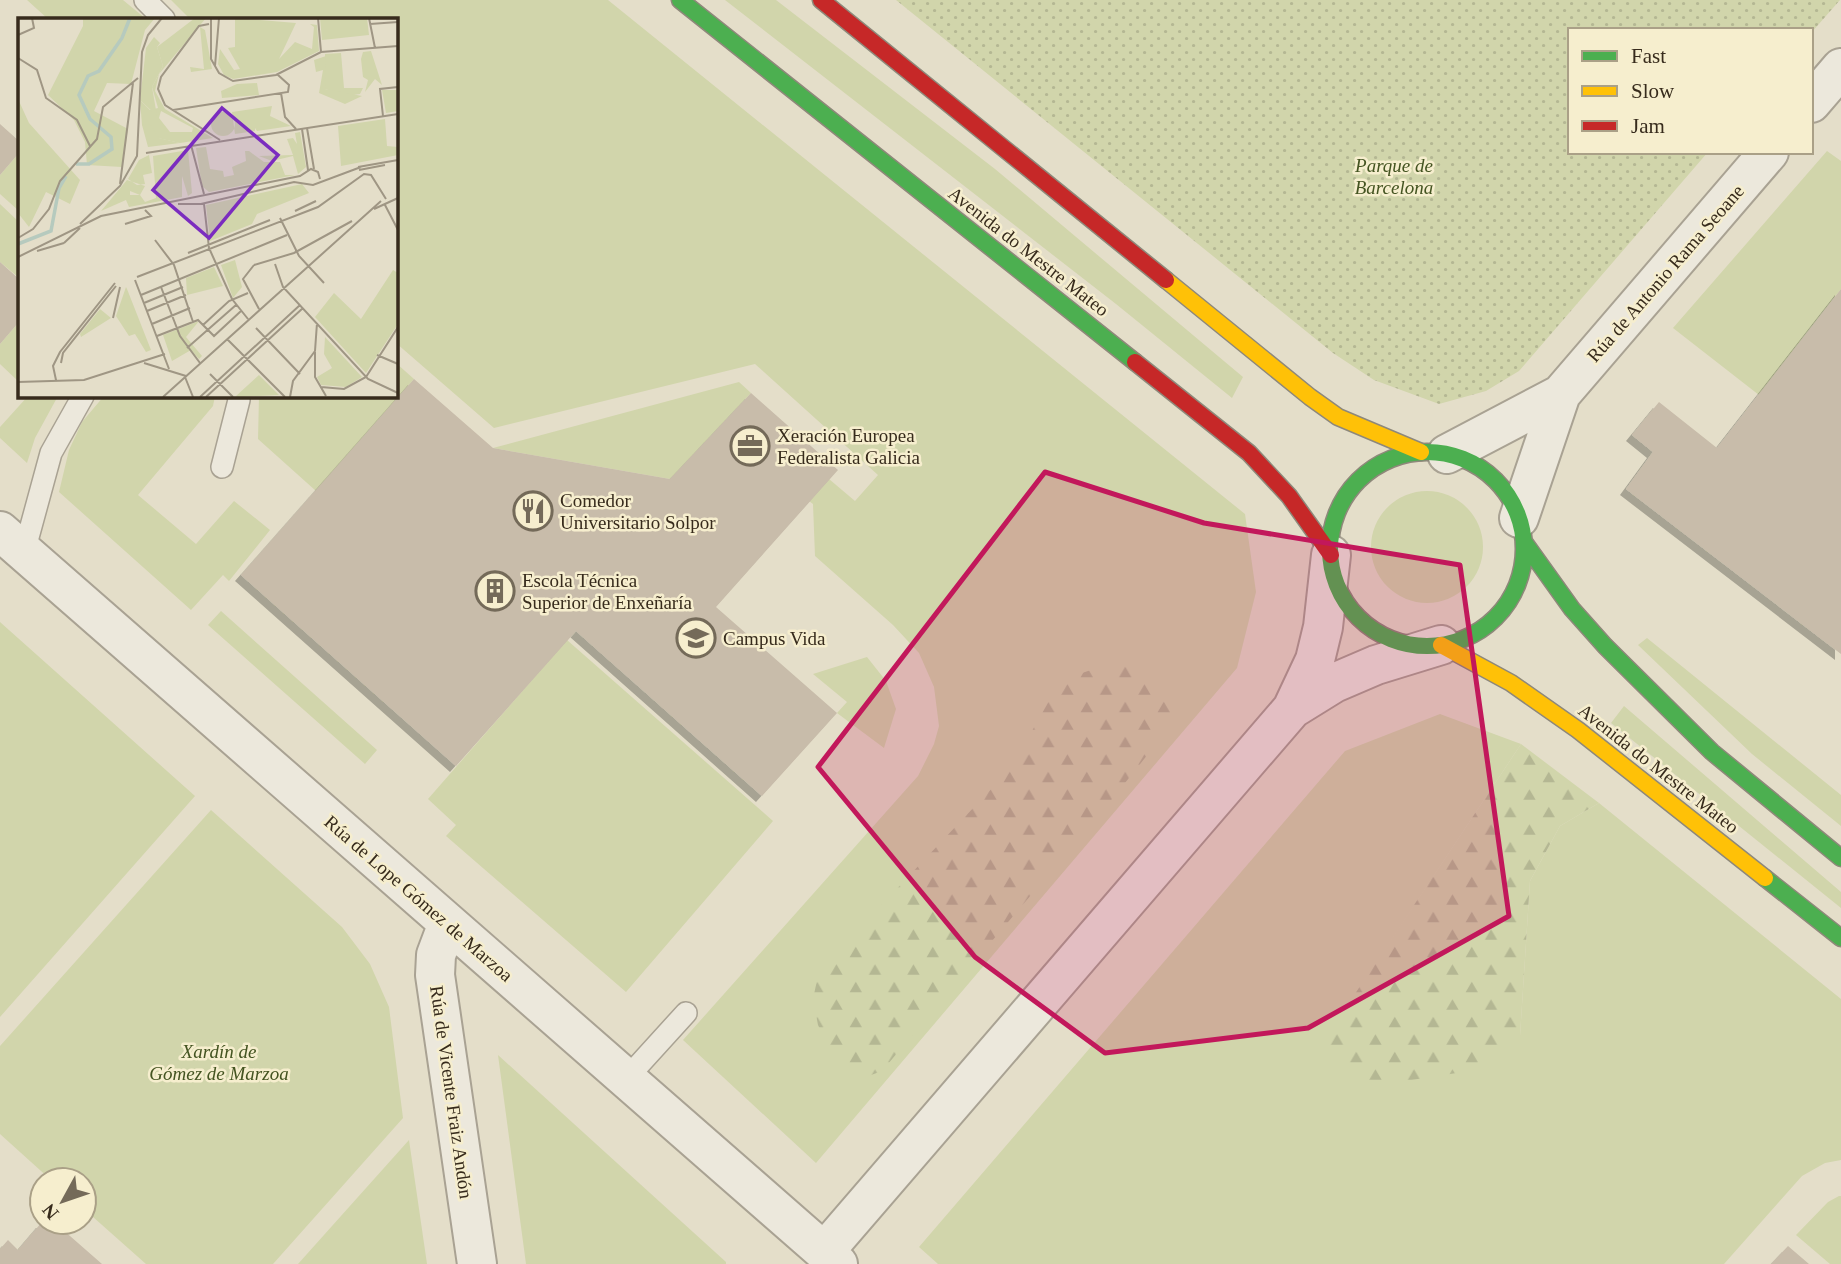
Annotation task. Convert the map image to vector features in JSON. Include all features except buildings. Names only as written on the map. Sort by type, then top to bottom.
[{"type":"main road","name":"Avenida do Mestre Mateo","points":[[680,0],[1250,453],[1289,496],[1331,555]]},
{"type":"main road","points":[[821,0],[1318,403],[1351,424],[1434,453],[1467,461],[1493,477],[1508,496],[1522,530],[1572,609],[1615,656],[1712,752],[1841,858]]},
{"type":"main road","points":[[1434,453],[1387,461],[1370,471],[1353,486],[1336,517],[1331,535],[1331,555],[1339,590],[1348,605],[1372,629],[1405,643],[1441,645],[1457,642],[1478,632],[1493,621],[1506,606],[1521,574],[1522,530]]},
{"type":"main road","name":"Avenida do Mestre Mateo","points":[[1441,645],[1511,683],[1578,730],[1841,938]]},
{"type":"street","points":[[1813,101],[1841,68]]},
{"type":"street","name":"Rúa de Antonio Rama Seoane","points":[[1434,453],[1561,394],[1767,154]]},
{"type":"street","name":"Rúa de Antonio Rama Seoane","points":[[1522,530],[1561,394]]},
{"type":"street","name":"Rúa de Lope Gómez de Marzoa","points":[[12,541],[831,1258]]},
{"type":"street","points":[[831,1258],[1292,709],[1315,660],[1321,638],[1331,555]]},
{"type":"street","points":[[1292,709],[1334,683],[1376,665],[1441,645]]},
{"type":"street","name":"Rúa de Vicente Fraiz Andón","points":[[448,923],[436,955],[435,975],[477,1264]]},
{"type":"lane","points":[[145,0],[163,18]]},
{"type":"lane","points":[[12,541],[51,453],[82,397]]},
{"type":"lane","points":[[222,467],[238,397]]},
{"type":"lane","points":[[626,1079],[686,1013]]},
{"type":"highlighted area","points":[[1045,472],[1204,523],[1460,565],[1509,916],[1308,1028],[1105,1053],[975,957],[818,767]]},
{"type":"green space","points":[[27,0],[123,0],[145,18],[47,18]]},
{"type":"green space","points":[[171,0],[608,0],[1245,514],[1256,592],[1237,668],[816,1163],[683,1040],[918,776],[934,744],[939,726],[934,687],[919,653],[893,625],[815,556],[813,504],[809,501],[829,479],[855,501],[878,475],[755,364],[494,428],[397,344],[397,18],[189,18]]},
{"type":"green space","points":[[725,0],[776,0],[995,169],[1243,377],[1232,398],[1116,304]]},
{"type":"green space","name":"Parque de Barcelona","points":[[896,0],[1840,0],[1813,31],[1813,28],[1568,28],[1568,154],[1706,154],[1519,371],[1486,391],[1439,404],[1374,380],[1333,353]]},
{"type":"green space","points":[[1827,151],[1841,161],[1841,289],[1759,395],[1673,328]]},
{"type":"green space","points":[[18,154],[18,210],[0,194],[0,175]]},
{"type":"green space","points":[[0,204],[18,221],[18,277],[0,262]]},
{"type":"green space","points":[[18,323],[18,381],[0,364],[0,344]]},
{"type":"green space","points":[[397,364],[414,379],[316,491],[258,439],[259,397],[397,397]]},
{"type":"green space","points":[[739,382],[751,393],[670,479],[493,448]]},
{"type":"green space","points":[[27,397],[57,397],[35,438],[27,463],[0,438],[0,427]]},
{"type":"green space","points":[[103,397],[215,397],[213,406],[138,495],[196,544],[234,501],[270,530],[229,581],[223,575],[191,610],[59,492],[69,450],[82,422]]},
{"type":"green space","points":[[1427,491],[1448,495],[1467,507],[1479,526],[1483,547],[1479,568],[1467,587],[1448,599],[1427,603],[1406,599],[1387,587],[1375,568],[1371,547],[1375,526],[1387,507],[1406,495]]},
{"type":"green space","points":[[221,611],[377,750],[365,764],[208,625]]},
{"type":"green space","points":[[0,622],[195,796],[0,1017]]},
{"type":"green space","points":[[1647,638],[1841,795],[1841,826],[1752,754],[1638,645]]},
{"type":"green space","points":[[567,640],[773,821],[626,992],[446,836],[456,825],[428,799]]},
{"type":"green space","points":[[867,657],[886,681],[896,709],[884,748],[837,713],[847,702],[813,674]]},
{"type":"green space","points":[[1115,662],[1149,674],[1172,701],[1172,724],[1113,798],[882,1071],[863,1078],[834,1058],[818,1025],[813,999],[819,971],[1011,768],[1050,699],[1079,674]]},
{"type":"green space","points":[[1624,706],[1841,892],[1841,908],[1611,723]]},
{"type":"green space","points":[[1440,714],[1521,744],[1326,1039],[1520,1036],[1530,881],[1560,826],[1599,803],[1841,999],[1841,1160],[1825,1163],[1802,1176],[1724,1264],[938,1264],[919,1247],[1345,751]]},
{"type":"green space","points":[[1521,744],[1599,803],[1560,826],[1530,881],[1520,1036],[1463,1072],[1366,1087],[1325,1039]]},
{"type":"green space","name":"Xardín de Gómez de Marzoa","points":[[211,810],[342,927],[370,964],[389,1007],[403,1118],[273,1264],[146,1264],[98,1221],[98,1166],[35,1166],[0,1134],[0,1046]]},
{"type":"green space","points":[[498,1055],[726,1262],[726,1264],[526,1264]]},
{"type":"green space","points":[[409,1140],[427,1264],[298,1264]]},
{"type":"green space","points":[[1839,1196],[1841,1264],[1830,1264],[1796,1235],[1828,1202]]},
{"type":"traffic: fast","points":[[680,0],[1135,362]]},
{"type":"traffic: fast","points":[[1427,452],[1464,459],[1496,480],[1517,512],[1524,549],[1517,586],[1496,618],[1464,639],[1427,646],[1390,639],[1358,618],[1337,586],[1330,549],[1337,512],[1358,480],[1390,459],[1427,452]]},
{"type":"traffic: fast","points":[[1524,542],[1572,609],[1605,646],[1712,752],[1841,858]]},
{"type":"traffic: fast","points":[[1765,878],[1841,938]]},
{"type":"traffic: slow","points":[[1166,280],[1338,417],[1421,452]]},
{"type":"traffic: slow","points":[[1441,645],[1511,683],[1578,730],[1765,878]]},
{"type":"traffic: jam","points":[[821,0],[1166,280]]},
{"type":"traffic: jam","points":[[1135,362],[1249,453],[1289,496],[1331,555]]},
{"type":"place","name":"Xeración Europea Federalista Galicia","points":[[750,446]]},
{"type":"place","name":"Comedor Universitario Solpor","points":[[533,511]]},
{"type":"place","name":"Escola Técnica Superior de Enxeñaría","points":[[495,591]]},
{"type":"place","name":"Campus Vida","points":[[696,638]]}]
